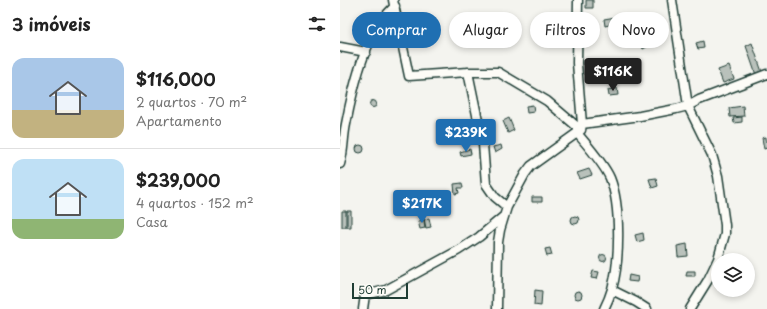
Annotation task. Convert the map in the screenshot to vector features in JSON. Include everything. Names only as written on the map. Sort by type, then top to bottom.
[{"type":"street","points":[[578,0],[577,63],[580,129]]},
{"type":"street","points":[[672,0],[688,106],[712,155],[718,176],[726,225],[718,259],[708,280],[690,309]]},
{"type":"street","points":[[340,164],[343,152],[345,126],[366,52],[374,33],[394,3]]},
{"type":"street","points":[[394,3],[409,76],[468,72],[498,72],[547,101],[580,129],[610,177],[614,193],[618,244],[617,265],[612,290],[604,309]]},
{"type":"street","points":[[340,47],[366,52]]},
{"type":"street","points":[[468,72],[483,144],[486,184],[496,197],[507,207]]},
{"type":"street","points":[[497,309],[498,242],[500,230],[507,207],[525,174],[532,166],[580,129],[688,106],[699,100],[767,74]]},
{"type":"street","points":[[363,309],[365,295],[386,290],[459,250],[479,237],[504,216]]},
{"type":"street","points":[[612,290],[647,309]]},
{"type":"building","points":[[586,0],[593,0],[593,8],[586,8]]},
{"type":"building","points":[[608,18],[608,25],[605,26],[604,19]]},
{"type":"building","points":[[703,41],[704,48],[698,49],[696,43]]},
{"type":"building","points":[[752,43],[762,72],[756,75],[746,46]]},
{"type":"building","points":[[597,63],[598,74],[593,74],[592,64]]},
{"type":"building","points":[[729,66],[734,79],[723,83],[718,70]]},
{"type":"building","points":[[617,88],[618,95],[609,96],[608,90]]},
{"type":"building","points":[[373,100],[376,101],[376,107],[373,108],[370,107],[369,104],[370,101]]},
{"type":"building","points":[[533,105],[534,112],[527,113],[526,106]]},
{"type":"building","points":[[743,106],[744,116],[730,117],[729,108]]},
{"type":"building","points":[[742,117],[742,122],[734,123],[733,118]]},
{"type":"building","points":[[509,118],[514,130],[508,133],[503,121]]},
{"type":"building","points":[[453,124],[457,130],[455,131],[457,134],[453,137],[447,128]]},
{"type":"building","points":[[766,137],[767,148],[764,149],[762,138]]},
{"type":"building","points":[[358,145],[362,145],[364,149],[362,153],[358,153],[356,151],[356,147]]},
{"type":"building","points":[[501,145],[502,149],[495,153],[493,147]]},
{"type":"building","points":[[470,149],[471,154],[461,156],[460,152]]},
{"type":"building","points":[[589,169],[592,175],[580,179],[577,173]]},
{"type":"building","points":[[656,178],[658,186],[652,188],[649,179]]},
{"type":"building","points":[[462,183],[463,188],[458,188],[459,193],[455,194],[454,184]]},
{"type":"building","points":[[532,197],[542,197],[542,202],[532,202]]},
{"type":"building","points":[[342,211],[346,211],[346,227],[342,227]]},
{"type":"building","points":[[347,211],[351,211],[351,227],[347,227]]},
{"type":"building","points":[[573,216],[577,216],[579,220],[577,224],[573,224],[571,222],[571,218]]},
{"type":"building","points":[[429,218],[431,227],[426,228],[424,219]]},
{"type":"building","points":[[424,220],[425,228],[420,229],[418,221]]},
{"type":"building","points":[[643,233],[644,240],[637,242],[635,235]]},
{"type":"building","points":[[687,244],[688,256],[678,257],[677,246]]},
{"type":"building","points":[[550,248],[552,255],[547,256],[545,249]]},
{"type":"building","points":[[603,254],[606,255],[606,261],[603,262],[600,261],[599,258],[600,255]]},
{"type":"building","points":[[593,271],[599,272],[597,279],[591,278]]},
{"type":"building","points":[[687,271],[695,271],[695,276],[686,276]]},
{"type":"building","points":[[629,275],[638,277],[637,282],[628,281]]},
{"type":"building","points":[[535,290],[542,291],[541,306],[534,305]]},
{"type":"building","points":[[576,291],[580,291],[582,295],[580,299],[576,299],[574,297],[574,293]]}]
